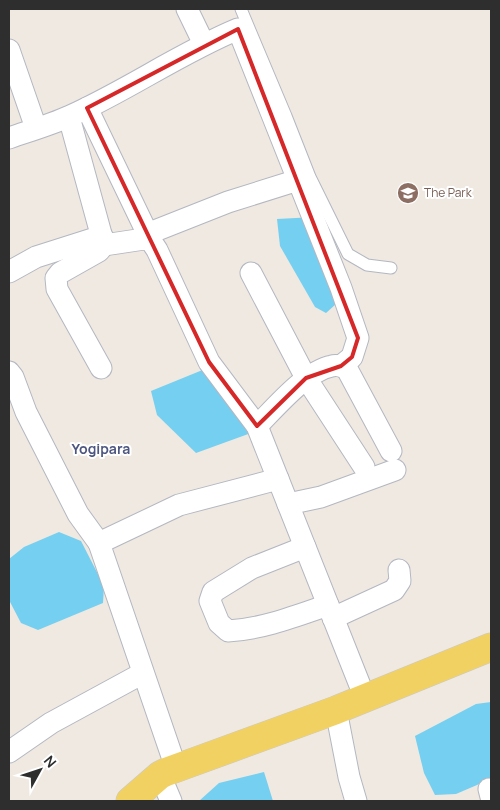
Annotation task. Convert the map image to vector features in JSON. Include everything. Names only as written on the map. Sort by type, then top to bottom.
[{"type":"main road","points":[[130,801],[168,771],[336,710],[491,647]]},
{"type":"street","points":[[188,9],[204,44]]},
{"type":"street","points":[[9,138],[78,112],[204,44],[238,28],[341,288],[358,338],[352,357],[341,366]]},
{"type":"street","points":[[9,50],[36,128]]},
{"type":"street","points":[[78,112],[157,250],[209,362],[257,426],[365,698]]},
{"type":"street","points":[[78,112],[103,240],[99,251],[60,273],[56,278],[57,289],[101,368]]},
{"type":"street","points":[[9,272],[36,257],[103,240],[144,239],[228,202],[298,180]]},
{"type":"street","points":[[251,273],[306,378],[364,467]]},
{"type":"street","points":[[257,426],[306,378],[332,366],[341,366],[347,369],[351,375],[393,460],[321,497],[288,504]]},
{"type":"street","points":[[9,372],[13,377],[26,412],[78,514],[100,543],[144,673],[168,771],[171,801]]},
{"type":"street","points":[[100,543],[179,505],[278,480]]},
{"type":"street","points":[[305,547],[252,568],[213,592],[210,601],[219,624],[228,631],[239,630],[331,612],[394,590],[400,581],[400,570]]},
{"type":"street","points":[[9,752],[51,723],[144,673]]},
{"type":"street","points":[[336,710],[349,777],[356,801]]},
{"type":"lane","points":[[241,9],[310,177],[348,254],[367,266],[391,268]]},
{"type":"highlighted area","points":[[238,29],[358,338],[352,357],[341,366],[306,378],[257,426],[209,362],[87,108]]},
{"type":"water","points":[[315,217],[346,295],[326,313],[315,307],[280,246],[277,219]]},
{"type":"water","points":[[205,369],[251,433],[196,453],[157,415],[151,391]]},
{"type":"water","points":[[59,532],[81,541],[104,586],[103,603],[38,630],[21,623],[9,600],[9,559],[24,547]]},
{"type":"water","points":[[491,702],[491,779],[456,794],[435,795],[424,773],[415,736],[476,704]]},
{"type":"water","points":[[264,772],[273,801],[199,801],[219,783]]},
{"type":"place","name":"The Park","points":[[408,193]]},
{"type":"district","name":"Yogipara","points":[[101,449]]}]
